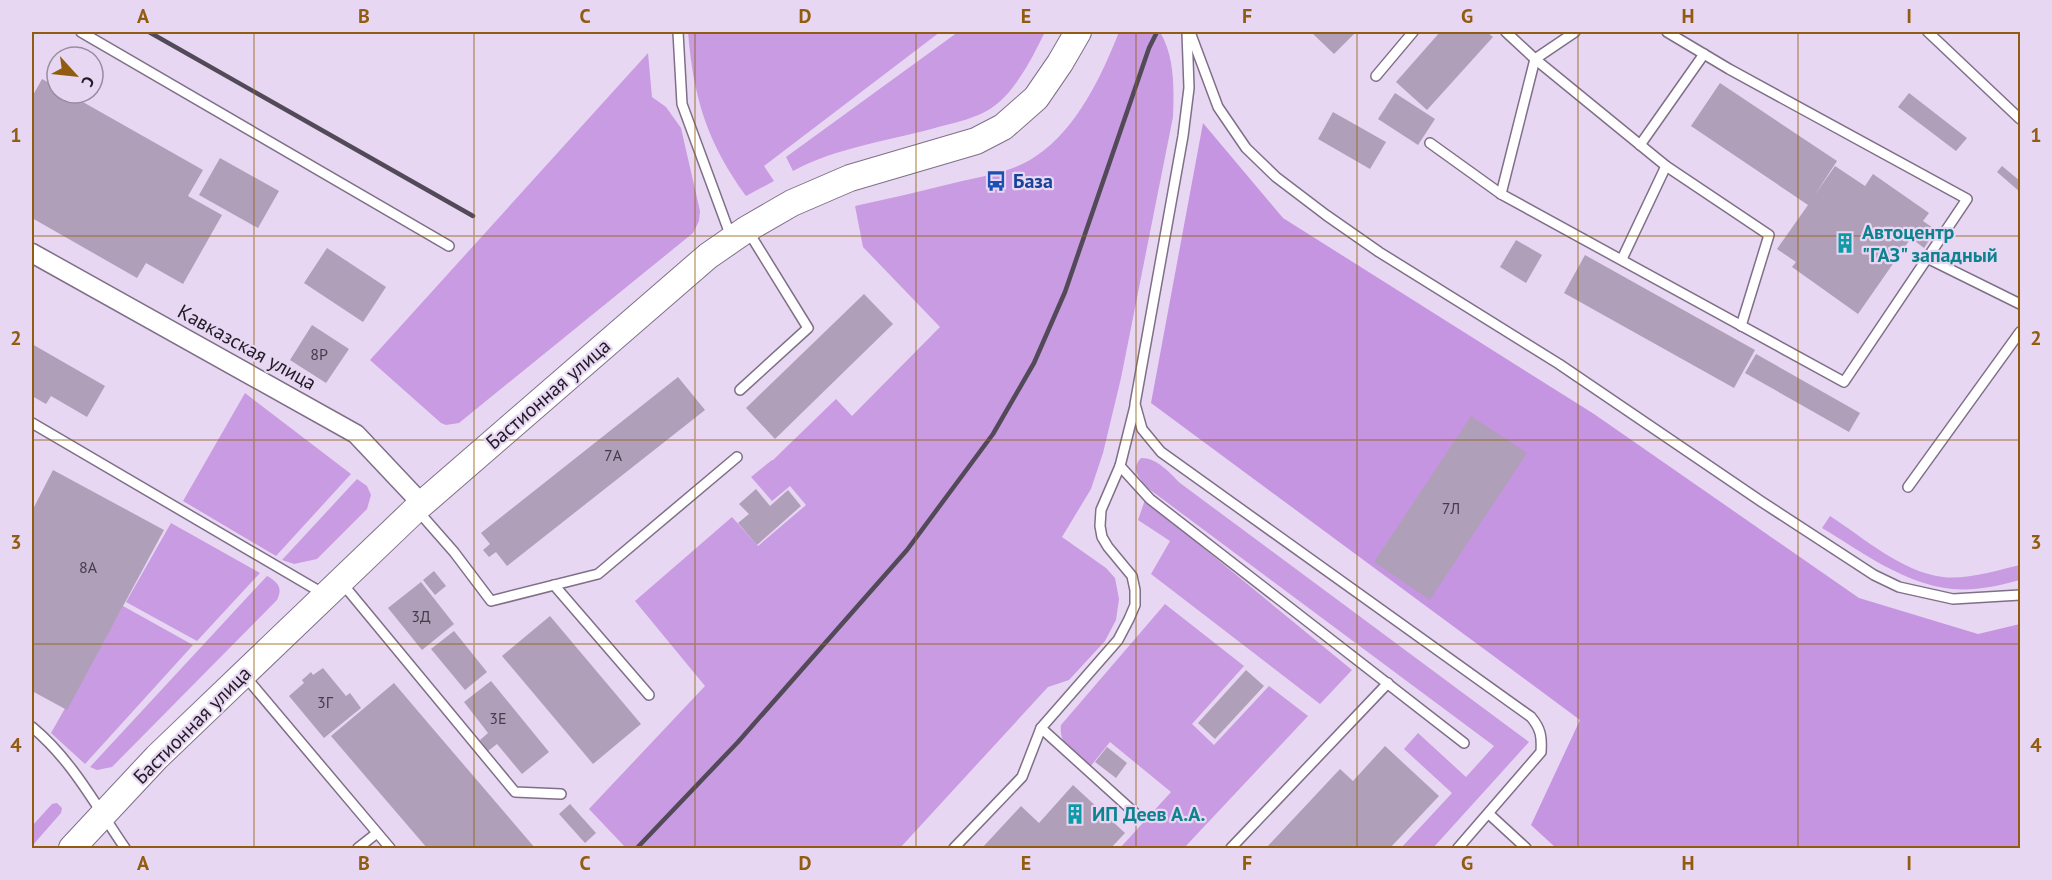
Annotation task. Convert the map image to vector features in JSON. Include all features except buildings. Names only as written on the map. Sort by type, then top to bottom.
[{"type":"main road","name":"Бастионная улица","points":[[80,844],[157,757],[242,673],[419,507],[708,255],[792,202],[850,178],[976,141],[1003,127],[1036,98],[1079,33]]},
{"type":"street","name":"Кавказская улица","points":[[32,253],[356,434],[419,507]]},
{"type":"lane","points":[[81,32],[448,246]]},
{"type":"lane","points":[[678,32],[682,104],[739,234],[808,328],[740,390]]},
{"type":"lane","points":[[954,849],[1022,777],[1041,728],[1118,640],[1135,605],[1132,576],[1102,537],[1101,510],[1120,466],[1135,404],[1189,88],[1189,32]]},
{"type":"lane","points":[[1189,32],[1218,107],[1246,148],[1276,177],[1379,252],[1559,364],[1762,502],[1874,574],[1899,587],[1953,599],[2020,595]]},
{"type":"lane","points":[[1376,76],[1413,32]]},
{"type":"lane","points":[[1506,32],[1640,146],[1769,235],[1741,326]]},
{"type":"lane","points":[[1501,194],[1535,59],[1575,32]]},
{"type":"lane","points":[[1430,143],[1501,194],[1844,382],[1966,199],[1668,32]]},
{"type":"lane","points":[[1928,32],[2020,119]]},
{"type":"lane","points":[[1640,146],[1704,54]]},
{"type":"lane","points":[[1622,259],[1666,166]]},
{"type":"lane","points":[[1927,258],[2020,304]]},
{"type":"lane","points":[[1908,487],[2020,332]]},
{"type":"lane","points":[[1135,404],[1142,429],[1161,452],[1531,717],[1539,727],[1542,738],[1541,752],[1458,849]]},
{"type":"lane","points":[[32,423],[333,588],[514,792],[561,794]]},
{"type":"lane","points":[[419,507],[491,601],[598,574],[737,458]]},
{"type":"lane","points":[[1120,466],[1150,499],[1464,743]]},
{"type":"lane","points":[[554,585],[649,695]]},
{"type":"lane","points":[[242,673],[390,849]]},
{"type":"lane","points":[[1231,849],[1388,683]]},
{"type":"lane","points":[[32,728],[48,741],[78,775],[125,849]]},
{"type":"lane","points":[[1041,728],[1136,814]]},
{"type":"lane","points":[[1489,814],[1526,849]]},
{"type":"lane","points":[[358,849],[377,833]]},
{"type":"shaded area","points":[[688,32],[940,32],[764,166],[774,181],[746,196],[721,157],[704,118],[694,77]]},
{"type":"shaded area","points":[[958,32],[1045,32],[1015,84],[990,109],[960,121],[828,156],[793,171],[786,157]]},
{"type":"shaded area","points":[[1119,32],[1160,32],[1171,62],[1173,117],[1121,378],[1103,453],[1091,489],[1062,537],[1106,568],[1115,578],[1119,599],[1116,620],[1105,641],[1069,680],[1048,687],[900,848],[626,848],[589,809],[705,686],[635,601],[732,517],[758,546],[806,505],[790,486],[772,501],[751,477],[773,460],[836,399],[852,416],[940,327],[863,247],[855,206],[996,173],[1027,162],[1051,145],[1076,116],[1105,66]]},
{"type":"shaded area","points":[[648,53],[652,97],[666,107],[681,128],[700,211],[699,221],[693,233],[459,423],[446,425],[441,423],[370,360]]},
{"type":"shaded area","points":[[1203,123],[1283,218],[1594,414],[1859,598],[1978,634],[2020,624],[2020,848],[1556,848],[1531,825],[1580,720],[1151,403]]},
{"type":"shaded area","points":[[245,393],[351,474],[276,556],[183,501]]},
{"type":"shaded area","points":[[1141,458],[1152,460],[1162,466],[1180,483],[1529,742],[1433,848],[1401,848],[1452,793],[1404,749],[1418,733],[1466,777],[1494,746],[1149,489],[1136,470]]},
{"type":"shaded area","points":[[357,479],[367,486],[371,495],[367,509],[317,559],[294,564],[282,560]]},
{"type":"shaded area","points":[[1145,500],[1352,670],[1320,704],[1151,574],[1170,541],[1138,520]]},
{"type":"shaded area","points":[[1830,516],[1884,553],[1928,574],[1952,578],[2020,565],[2020,580],[1986,588],[1969,589],[1952,589],[1917,581],[1884,566],[1822,528]]},
{"type":"shaded area","points":[[171,523],[260,573],[197,641],[126,602]]},
{"type":"shaded area","points":[[267,576],[278,586],[280,592],[277,600],[112,767],[97,770],[90,767]]},
{"type":"shaded area","points":[[1165,604],[1244,666],[1192,724],[1214,745],[1269,686],[1308,716],[1184,848],[1120,848],[1171,792],[1110,742],[1090,767],[1065,744],[1061,725]]},
{"type":"shaded area","points":[[123,606],[193,645],[85,764],[51,733]]},
{"type":"shaded area","points":[[57,803],[62,808],[61,813],[32,846],[32,826],[52,804]]},
{"type":"railway","points":[[149,32],[473,216]]},
{"type":"railway","points":[[637,848],[738,742],[907,550],[993,434],[1034,363],[1065,292],[1149,48],[1157,32]]},
{"type":"place","name":"База","points":[[996,181]]},
{"type":"place","name":"Автоцентр \"ГАЗ\" западный","points":[[1845,243]]},
{"type":"place","name":"ИП Деев А.А.","points":[[1075,814]]}]
